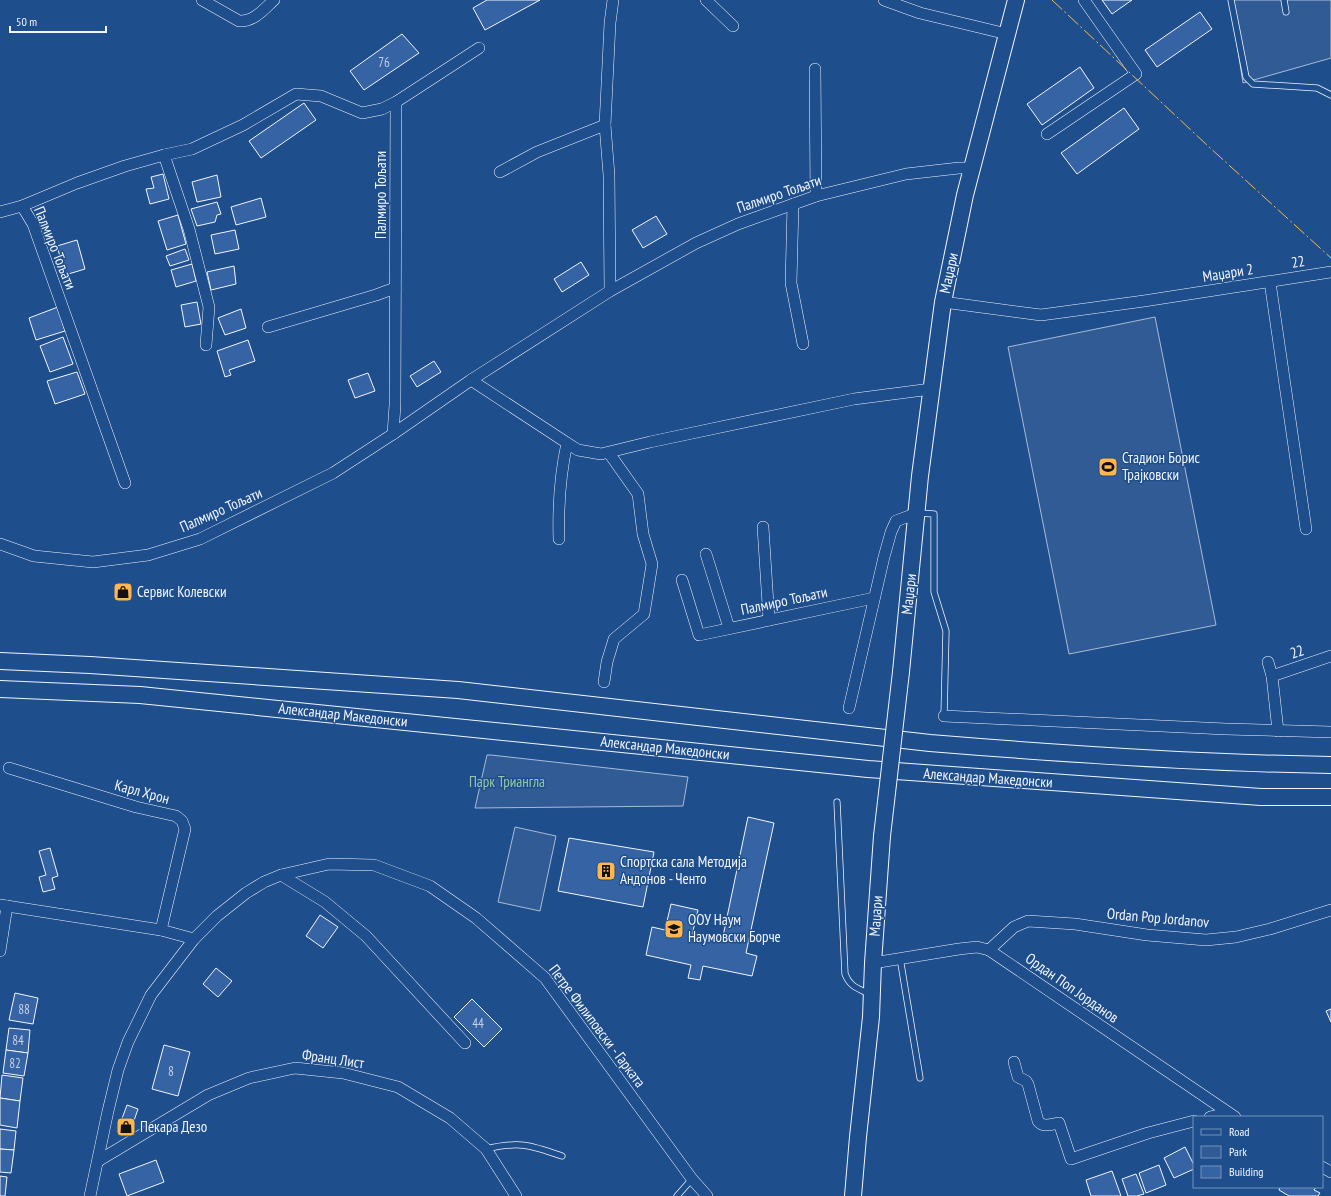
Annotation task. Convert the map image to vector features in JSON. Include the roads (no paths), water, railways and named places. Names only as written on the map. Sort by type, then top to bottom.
[{"type":"street","points":[[202,0],[239,21],[246,22],[257,16],[274,0]]},
{"type":"street","points":[[610,291],[608,174],[605,125],[610,23],[613,0]]},
{"type":"street","points":[[706,0],[733,26]]},
{"type":"street","points":[[884,0],[920,13],[1007,34]]},
{"type":"street","name":"Маџари","points":[[853,1196],[871,1017],[873,963],[882,836],[901,672],[920,476],[931,389],[943,302],[965,195],[1016,0]]},
{"type":"street","points":[[1047,134],[1136,74],[1084,0]]},
{"type":"street","name":"Палмиро Тољати","points":[[0,212],[22,206],[77,183],[124,166],[192,149],[243,125],[296,94],[321,96],[362,113],[382,109],[396,102],[479,48]]},
{"type":"street","points":[[815,69],[816,196]]},
{"type":"street","name":"Палмиро Тољати","points":[[393,434],[395,405],[396,102]]},
{"type":"street","points":[[500,172],[536,152],[605,125]]},
{"type":"street","points":[[164,155],[189,230],[209,307],[206,345]]},
{"type":"street","name":"Палмиро Тољати","points":[[0,544],[34,556],[93,562],[148,555],[200,539],[333,473],[471,380],[610,291],[696,243],[738,224],[816,196],[906,174],[972,168]]},
{"type":"street","points":[[793,204],[792,284],[804,344]]},
{"type":"street","name":"Палмиро Тољати","points":[[22,206],[33,224],[125,483]]},
{"type":"street","name":"22","points":[[1270,282],[1331,272]]},
{"type":"street","name":"Маџари 2","points":[[943,302],[1041,315],[1270,282],[1306,529]]},
{"type":"street","points":[[268,327],[395,288]]},
{"type":"street","points":[[471,380],[578,450],[601,454],[650,442],[854,399],[931,389]]},
{"type":"street","points":[[559,539],[558,511],[563,462],[567,443]]},
{"type":"street","points":[[604,682],[607,662],[614,639],[644,614],[652,564],[644,534],[638,494],[609,453]]},
{"type":"street","points":[[849,708],[874,598],[891,532],[896,521],[917,513]]},
{"type":"street","points":[[763,527],[769,620]]},
{"type":"street","points":[[706,554],[729,628]]},
{"type":"street","name":"Палмиро Тољати","points":[[682,580],[699,635],[874,598]]},
{"type":"street","name":"22","points":[[1272,676],[1331,656]]},
{"type":"street","name":"Александар Македонски","points":[[0,661],[90,665],[458,690],[923,742],[990,748],[1131,757],[1272,764],[1331,765]]},
{"type":"street","points":[[1268,662],[1272,676],[1278,731]]},
{"type":"street","name":"Александар Македонски","points":[[0,689],[140,694],[868,770],[1261,797],[1331,796]]},
{"type":"street","points":[[944,716],[1331,732]]},
{"type":"street","name":"Карл Хрон","points":[[9,768],[136,807],[176,816],[182,821],[185,829],[161,930]]},
{"type":"street","name":"Петре Филиповски - Гарката","points":[[90,1196],[118,1070],[128,1042],[151,995],[194,939],[217,916],[246,893],[264,882],[281,875],[329,864],[374,865],[430,886],[476,918],[545,978],[692,1179],[707,1196]]},
{"type":"street","points":[[281,875],[325,902],[366,936],[465,1043]]},
{"type":"street","points":[[0,951],[4,906],[161,930],[194,939]]},
{"type":"street","name":"Ordan Pop Jordanov","points":[[989,950],[1014,927],[1028,920],[1075,924],[1147,935],[1206,940],[1236,937],[1270,929],[1331,910]]},
{"type":"street","name":"Ордан Поп Јорданов","points":[[873,963],[977,947],[989,950],[1231,1115]]},
{"type":"street","points":[[1014,1062],[1018,1077],[1026,1080],[1028,1084],[1038,1121],[1041,1125],[1059,1123],[1071,1159],[1148,1133],[1193,1121]]},
{"type":"street","name":"Франц Лист","points":[[98,1161],[208,1095],[249,1078],[295,1068],[343,1073],[398,1087],[450,1118],[486,1149],[516,1196]]},
{"type":"street","points":[[1220,1116],[1231,1115]]},
{"type":"lane","points":[[1231,0],[1246,77],[1253,84],[1317,88],[1331,95]]},
{"type":"lane","points":[[1284,0],[1286,12]]},
{"type":"lane","points":[[917,513],[934,514],[934,592],[946,631],[944,716]]},
{"type":"lane","points":[[837,802],[845,974],[848,982],[853,986],[872,995]]},
{"type":"lane","points":[[900,958],[920,1078]]},
{"type":"lane","points":[[486,1149],[505,1144],[522,1144],[562,1156]]},
{"type":"lane","points":[[677,1196],[692,1179]]},
{"type":"place","name":"Стадион Борис Трајковски","points":[[1108,467]]},
{"type":"place","name":"Сервис Колевски","points":[[123,592]]},
{"type":"place","name":"Спортска сала Методија Андонов - Ченто","points":[[606,871]]},
{"type":"place","name":"ООУ Наум Наумовски Борче","points":[[674,929]]},
{"type":"place","name":"Пекара Дезо","points":[[126,1127]]},
{"type":"park label","name":"Парк Триангла","points":[[507,782]]}]
